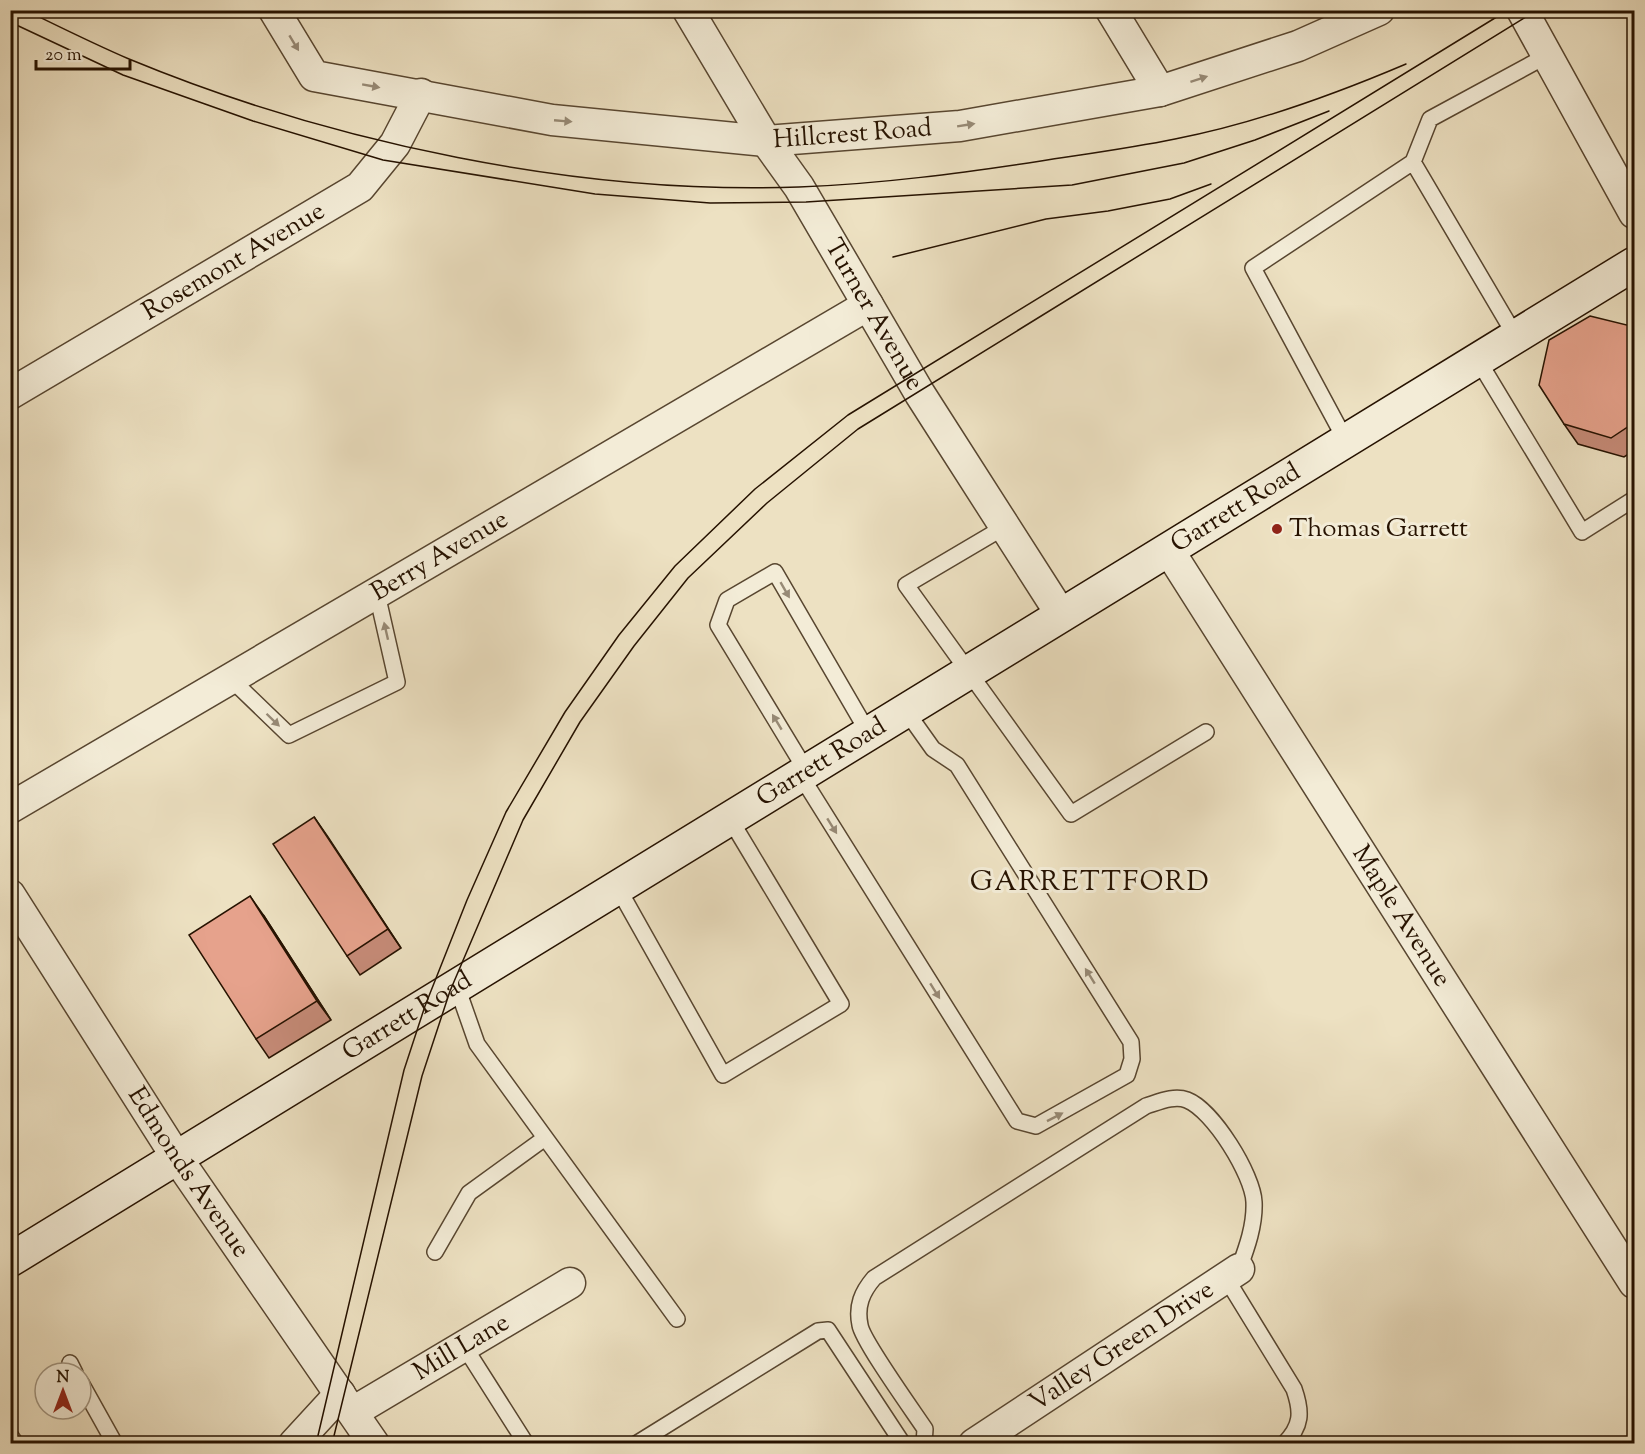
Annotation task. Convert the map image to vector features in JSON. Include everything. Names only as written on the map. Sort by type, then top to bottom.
[{"type":"main road","name":"Garrett Road","points":[[10,1260],[1635,264]]},
{"type":"street","name":"Hillcrest Road","points":[[274,10],[314,76],[552,120],[766,141],[960,126],[1160,92],[1298,46],[1379,10]]},
{"type":"street","name":"Turner Avenue","points":[[688,10],[766,141],[799,187],[812,213],[919,392],[1062,616]]},
{"type":"street","points":[[1111,10],[1160,92]]},
{"type":"street","points":[[1522,10],[1635,213]]},
{"type":"street","name":"Rosemont Avenue","points":[[10,394],[360,187],[395,144],[421,94]]},
{"type":"street","name":"Berry Avenue","points":[[10,808],[868,305]]},
{"type":"street","name":"Maple Avenue","points":[[1168,549],[1635,1283]]},
{"type":"street","name":"Edmonds Avenue","points":[[10,895],[177,1158],[374,1443]]},
{"type":"street","name":"Valley Green Drive","points":[[974,1443],[1233,1274]]},
{"type":"street","name":"Mill Lane","points":[[294,1443],[347,1403],[464,1346],[570,1283]]},
{"type":"lane","points":[[1347,441],[1253,268],[1413,162],[1430,119],[1548,55]]},
{"type":"lane","points":[[1413,162],[1516,337]]},
{"type":"lane","points":[[1478,360],[1582,532],[1635,499]]},
{"type":"lane","points":[[1006,526],[906,585],[1071,814],[1206,732]]},
{"type":"lane","points":[[869,734],[775,572],[727,600],[718,625],[804,774],[1017,1121],[1036,1126],[1127,1075],[1132,1059],[1131,1042],[957,765],[933,749],[906,711]]},
{"type":"lane","points":[[231,679],[289,735],[397,682],[377,594]]},
{"type":"lane","points":[[618,888],[723,1075],[841,1004],[730,819]]},
{"type":"lane","points":[[457,987],[477,1044],[677,1319]]},
{"type":"lane","points":[[924,1443],[925,1429],[860,1328],[859,1307],[864,1290],[874,1278],[1146,1106],[1169,1099],[1185,1099],[1201,1108],[1216,1125],[1250,1182],[1254,1201],[1251,1233],[1233,1274],[1294,1389],[1301,1407],[1300,1421],[1294,1433],[1284,1443]]},
{"type":"lane","points":[[435,1252],[469,1193],[545,1138]]},
{"type":"lane","points":[[636,1443],[818,1331],[828,1330],[903,1443]]},
{"type":"lane","points":[[464,1346],[525,1442]]},
{"type":"lane","points":[[93,1404],[115,1443]]},
{"type":"lane","points":[[10,1435],[16,1443]]},
{"type":"building","points":[[1590,316],[1635,327],[1635,422],[1611,438],[1564,424],[1539,385],[1549,340]]},
{"type":"building","points":[[314,817],[388,929],[347,956],[273,844]]},
{"type":"building","points":[[250,896],[317,1001],[256,1039],[189,935]]},
{"type":"tram line","points":[[25,10],[129,59],[207,89],[288,116],[372,139],[544,172],[630,182],[715,187],[830,186],[891,181],[981,170],[1142,145],[1205,133],[1264,117],[1350,87],[1406,64]]},
{"type":"tram line","points":[[316,1444],[404,1070],[425,1006],[467,900],[506,812],[565,712],[619,635],[675,566],[755,489],[848,415],[1508,10]]},
{"type":"tram line","points":[[332,1444],[422,1076],[450,991],[523,820],[580,722],[634,646],[688,578],[767,503],[858,429],[1537,10]]},
{"type":"tram line","points":[[10,22],[123,75],[253,121],[383,160],[595,194],[710,203],[806,202],[1072,185],[1184,163],[1255,140],[1329,111]]},
{"type":"tram line","points":[[893,257],[1046,219],[1108,211],[1170,199],[1211,184]]},
{"type":"place","name":"Thomas Garrett","points":[[1277,529]]},
{"type":"district","name":"GARRETTFORD","points":[[1090,883]]}]
